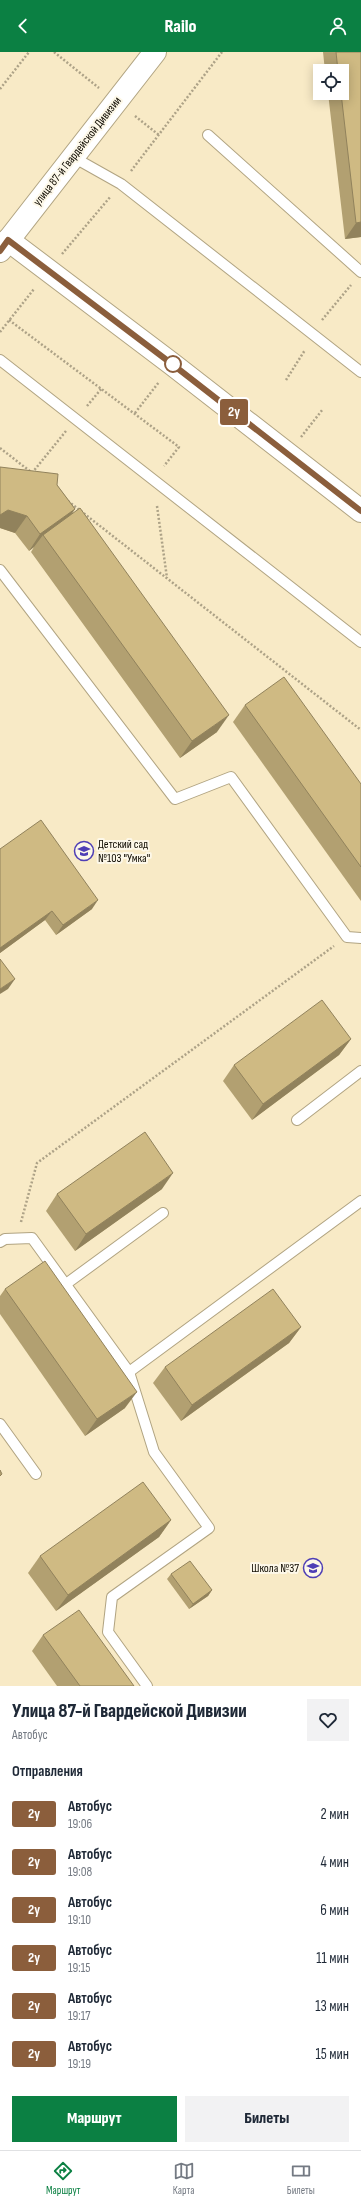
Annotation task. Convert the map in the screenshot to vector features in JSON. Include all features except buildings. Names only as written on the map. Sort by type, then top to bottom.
[{"type":"street","name":"улица 87-й Гвардейской Дивизии","points":[[4,245],[155,52]]},
{"type":"street","points":[[4,245],[172,364],[361,511]]},
{"type":"lane","points":[[208,135],[361,272]]},
{"type":"lane","points":[[73,157],[121,184],[314,335],[360,369]]},
{"type":"lane","points":[[0,360],[361,642]]},
{"type":"lane","points":[[0,570],[174,799],[231,777],[347,937],[361,938]]},
{"type":"lane","points":[[296,1120],[361,1071]]},
{"type":"lane","points":[[129,1372],[361,1201]]},
{"type":"lane","points":[[66,1284],[162,1213]]},
{"type":"lane","points":[[0,1242],[5,1239],[32,1238],[66,1284],[129,1372],[154,1452],[209,1528],[112,1597],[108,1632],[147,1686]]},
{"type":"lane","points":[[0,1424],[36,1474]]},
{"type":"path","points":[[0,89],[29,52]]},
{"type":"path","points":[[286,380],[314,335],[320,322],[352,284]]},
{"type":"path","points":[[10,320],[179,447]]},
{"type":"path","points":[[135,413],[172,364]]},
{"type":"path","points":[[288,454],[323,409]]},
{"type":"path","points":[[0,448],[38,478]]},
{"type":"path","points":[[63,497],[361,730]]},
{"type":"path","points":[[17,1238],[37,1163],[347,937]]},
{"type":"bus line","name":"2у","points":[[0,251],[8,240],[172,364],[361,511]]},
{"type":"place","name":"Детский сад №103 \"Умка\"","points":[[84,851]]},
{"type":"place","name":"Школа №37","points":[[313,1568]]}]
